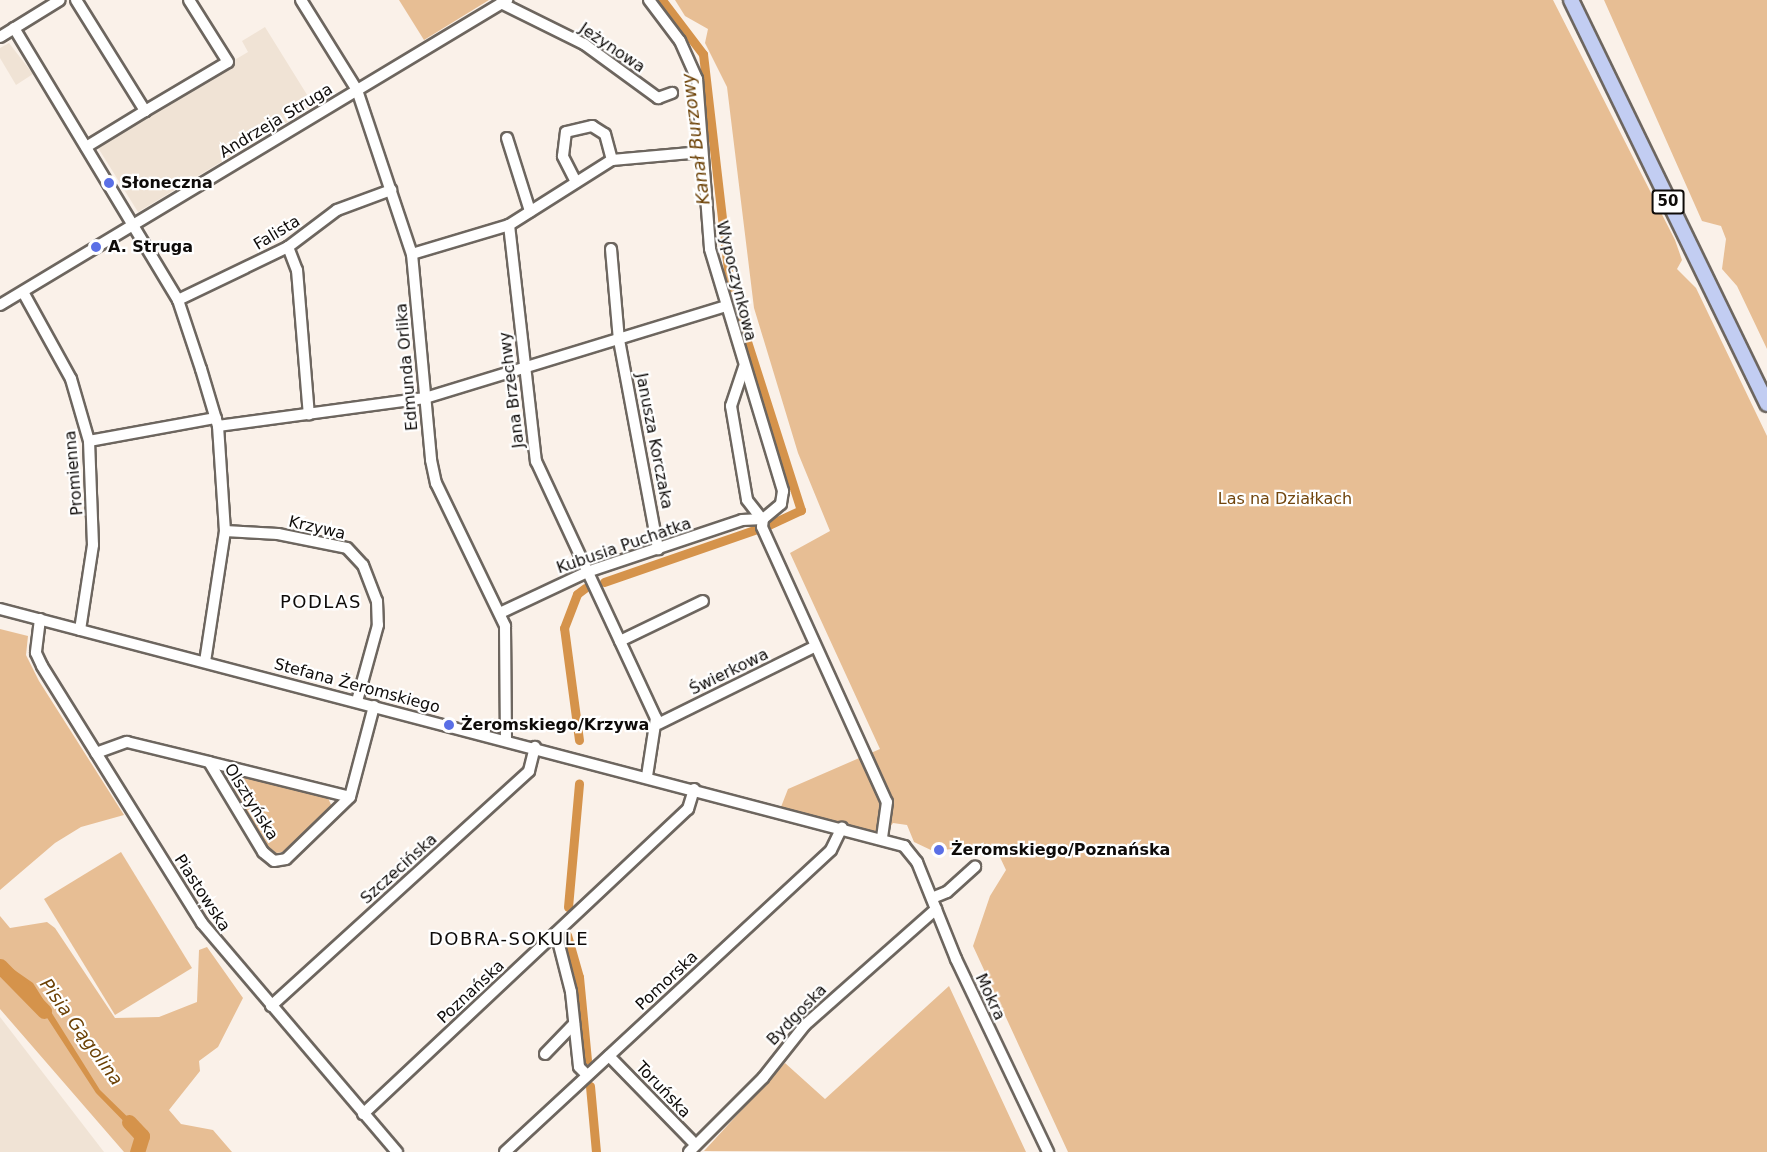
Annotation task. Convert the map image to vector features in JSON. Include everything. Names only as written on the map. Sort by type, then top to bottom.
[{"type":"main road","name":"50","points":[[1571,0],[1767,404]]},
{"type":"street","points":[[0,37],[60,0]]},
{"type":"street","points":[[76,0],[145,111]]},
{"type":"street","points":[[86,147],[228,62],[189,0]]},
{"type":"street","name":"Edmunda Orlika","points":[[301,0],[357,90],[412,254],[424,398],[436,483],[500,613],[508,695],[506,740]]},
{"type":"street","name":"Wypoczynkowa","points":[[649,0],[680,41],[697,79],[707,236],[744,368],[783,491],[782,504],[763,519]]},
{"type":"street","name":"Andrzeja Struga","points":[[0,305],[504,2]]},
{"type":"street","name":"Jeżynowa","points":[[504,2],[584,44],[658,98],[672,93]]},
{"type":"street","points":[[14,28],[178,300],[217,422],[225,531],[205,661]]},
{"type":"street","points":[[576,182],[563,156],[566,132],[577,127],[598,130],[610,144],[612,160]]},
{"type":"street","points":[[507,138],[530,211]]},
{"type":"street","points":[[412,254],[509,225],[612,160],[702,152]]},
{"type":"street","name":"Falista","points":[[178,300],[288,248],[338,210],[391,190]]},
{"type":"street","name":"Jana Brzechwy","points":[[509,225],[536,461],[658,724]]},
{"type":"street","points":[[288,248],[297,270],[309,415]]},
{"type":"street","name":"Janusza Korczaka","points":[[611,249],[619,340],[658,549]]},
{"type":"street","name":"Promienna","points":[[23,292],[71,379],[89,441],[93,545],[80,630]]},
{"type":"street","points":[[89,441],[217,422],[309,415],[424,398],[726,306]]},
{"type":"street","name":"Wypoczynkowa","points":[[744,368],[731,406],[747,500],[763,519],[814,647],[887,802],[882,838]]},
{"type":"street","name":"Kubusia Puchatka","points":[[500,613],[588,572],[742,519],[763,519]]},
{"type":"street","name":"Krzywa","points":[[225,531],[278,534],[347,548],[363,565],[377,602],[378,625],[357,701]]},
{"type":"street","points":[[620,641],[703,602]]},
{"type":"street","name":"Stefana Żeromskiego","points":[[0,609],[842,827],[882,838],[913,853]]},
{"type":"street","name":"Piastowska","points":[[40,620],[36,653],[202,923],[397,1152]]},
{"type":"street","name":"Świerkowa","points":[[658,724],[814,647]]},
{"type":"street","points":[[350,797],[374,706]]},
{"type":"street","points":[[647,776],[658,724]]},
{"type":"street","name":"Olsztyńska","points":[[96,753],[127,742],[350,797]]},
{"type":"street","name":"Szczecińska","points":[[271,1006],[529,771],[535,747]]},
{"type":"street","name":"Olsztyńska","points":[[209,762],[274,861],[286,859],[350,797]]},
{"type":"street","name":"Poznańska","points":[[363,1114],[688,809],[694,789]]},
{"type":"street","name":"Pomorska","points":[[505,1152],[831,850],[842,827]]},
{"type":"street","name":"Mokra","points":[[913,853],[936,909],[1048,1152]]},
{"type":"street","points":[[932,898],[947,892],[975,867]]},
{"type":"street","name":"Bydgoska","points":[[692,1148],[763,1078],[806,1025],[936,909]]},
{"type":"street","points":[[556,933],[574,1024],[579,1067],[587,1075]]},
{"type":"street","points":[[545,1054],[574,1024]]},
{"type":"street","name":"Toruńska","points":[[609,1056],[692,1148]]},
{"type":"shaded area","points":[[265,27],[314,106],[138,212],[95,143],[248,52],[242,41]]},
{"type":"shaded area","points":[[9,43],[33,74],[16,85],[0,58],[0,48]]},
{"type":"shaded area","points":[[0,960],[33,983],[100,1090],[143,1132],[142,1140],[96,1093],[29,990],[0,970]]},
{"type":"shaded area","points":[[0,1017],[104,1152],[0,1152]]},
{"type":"green space","points":[[399,0],[489,0],[424,40]]},
{"type":"green space","name":"Las na Działkach","points":[[675,0],[1553,0],[1675,240],[1682,260],[1677,269],[1696,288],[1767,436],[1767,1152],[1068,1152],[973,946],[990,896],[1006,870],[998,853],[981,846],[933,851],[914,842],[907,825],[893,823],[885,834],[781,807],[788,789],[880,749],[790,553],[830,531],[798,453],[754,308],[727,87],[705,43],[708,29],[685,16]]},
{"type":"green space","points":[[1604,0],[1767,0],[1767,349],[1737,286],[1722,269],[1726,239],[1721,226],[1702,221]]},
{"type":"green space","points":[[0,629],[28,636],[26,655],[39,681],[124,815],[81,827],[55,843],[0,890]]},
{"type":"green space","points":[[242,775],[328,798],[333,809],[289,851],[276,853],[265,844],[234,795],[233,780]]},
{"type":"green space","points":[[121,852],[192,968],[115,1015],[44,899]]},
{"type":"green space","points":[[0,916],[10,928],[47,922],[55,928],[115,1018],[159,1017],[197,1002],[199,950],[207,947],[243,998],[218,1047],[199,1061],[200,1071],[169,1110],[181,1124],[213,1130],[232,1152],[124,1152],[0,1009]]},
{"type":"green space","points":[[949,986],[1026,1152],[704,1151],[785,1063],[825,1099]]},
{"type":"waterway","name":"Kanał Burzowy","points":[[662,0],[703,54],[730,287]]},
{"type":"waterway","name":"Kanał Burzowy","points":[[738,313],[801,510],[769,525]]},
{"type":"waterway","name":"Kanał Burzowy","points":[[604,582],[757,529]]},
{"type":"waterway","name":"Kanał Burzowy","points":[[579,740],[564,628],[577,594],[585,588]]},
{"type":"waterway","name":"Kanał Burzowy","points":[[568,907],[579,783]]},
{"type":"waterway","name":"Kanał Burzowy","points":[[567,935],[579,977],[587,1060]]},
{"type":"waterway","name":"Pisia Gągolina","points":[[0,966],[44,1011]]},
{"type":"waterway","name":"Kanał Burzowy","points":[[590,1086],[596,1152]]},
{"type":"waterway","name":"Pisia Gągolina","points":[[129,1122],[142,1136],[137,1152]]},
{"type":"place","name":"Słoneczna","points":[[109,183]]},
{"type":"place","name":"A. Struga","points":[[96,247]]},
{"type":"place","name":"Żeromskiego/Krzywa","points":[[449,725]]},
{"type":"place","name":"Żeromskiego/Poznańska","points":[[939,850]]},
{"type":"district","name":"PODLAS","points":[[321,602]]},
{"type":"district","name":"DOBRA-SOKULE","points":[[509,939]]}]
